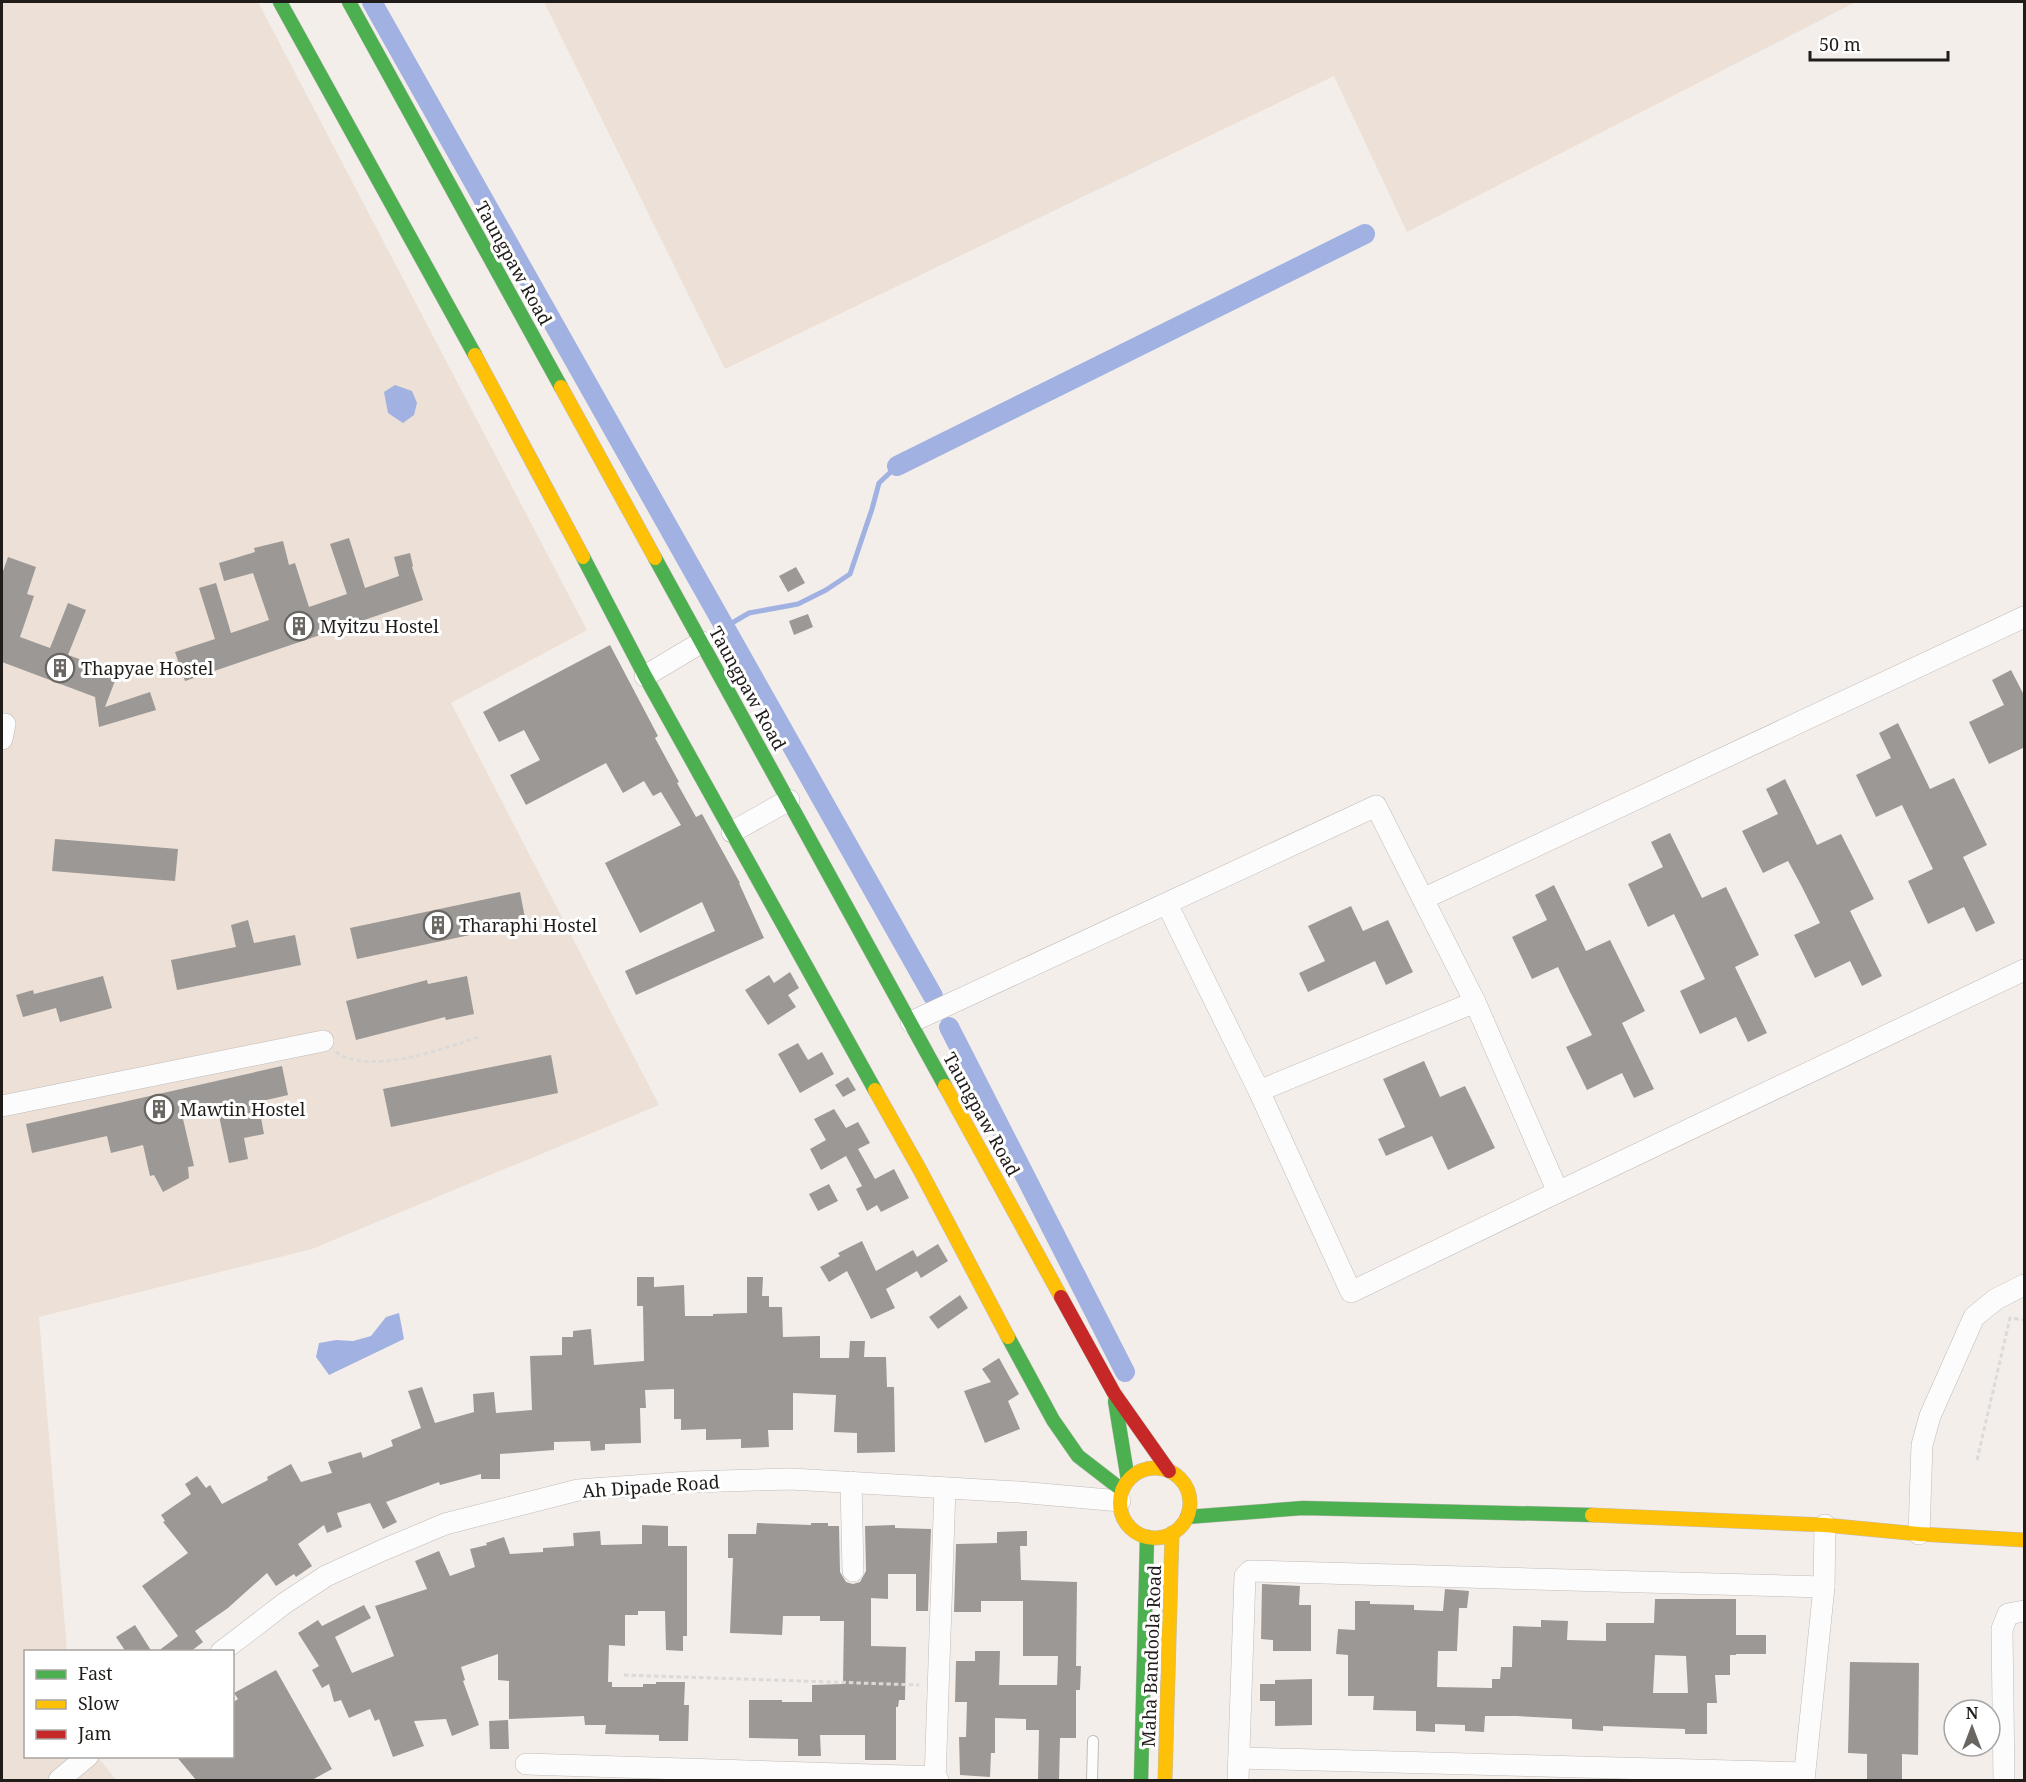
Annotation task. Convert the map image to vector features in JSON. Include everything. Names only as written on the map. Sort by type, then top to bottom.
[{"type":"main road","points":[[280,2],[515,427],[645,676],[920,1170],[1028,1376],[1053,1420],[1078,1456],[1124,1490]]},
{"type":"main road","name":"Taungpaw Road","points":[[349,2],[1114,1393],[1169,1471]]},
{"type":"main road","name":"Taungpaw Road","points":[[1114,1393],[1124,1490]]},
{"type":"main road","points":[[1158,1468],[1169,1471],[1191,1487],[1187,1517],[1172,1533],[1147,1537],[1130,1527],[1124,1520],[1121,1510],[1124,1490],[1137,1473],[1158,1468]]},
{"type":"main road","points":[[1256,1499],[1303,1508]]},
{"type":"main road","points":[[1187,1517],[1303,1508],[1530,1512],[1825,1525],[1919,1534],[2025,1540]]},
{"type":"main road","name":"Maha Bandoola Road","points":[[1165,1780],[1172,1533]]},
{"type":"main road","name":"Maha Bandoola Road","points":[[1141,1780],[1147,1537]]},
{"type":"street","points":[[1423,899],[2025,616]]},
{"type":"street","points":[[645,676],[702,642]]},
{"type":"street","points":[[732,832],[789,800]]},
{"type":"street","points":[[911,1022],[1376,806],[1475,1002],[1558,1192]]},
{"type":"street","points":[[1167,904],[1259,1091],[1351,1292],[2025,970]]},
{"type":"street","points":[[1259,1091],[1475,1002]]},
{"type":"street","points":[[2,1106],[323,1041]]},
{"type":"street","points":[[1919,1534],[1922,1445],[1930,1416],[1974,1317],[1996,1299],[2025,1285]]},
{"type":"street","name":"Ah Dipade Road","points":[[224,1650],[285,1603],[326,1576],[383,1550],[445,1524],[578,1490],[678,1482],[790,1479],[1019,1492],[1124,1490]]},
{"type":"street","points":[[851,1482],[853,1571]]},
{"type":"street","points":[[526,1764],[936,1779],[945,1488]]},
{"type":"street","points":[[1239,1758],[1804,1777],[1824,1587],[1825,1525]]},
{"type":"street","points":[[1238,1780],[1245,1575],[1250,1571],[1824,1587]]},
{"type":"street","points":[[2004,1780],[2002,1629],[2008,1614],[2025,1611]]},
{"type":"street","points":[[59,1780],[86,1758]]},
{"type":"lane","points":[[1092,1780],[1094,1741]]},
{"type":"path","points":[[323,1041],[342,1056],[371,1062],[434,1052],[478,1037]]},
{"type":"path","points":[[1977,1460],[2010,1318],[2025,1320]]},
{"type":"path","points":[[624,1675],[939,1686]]},
{"type":"shaded area","points":[[2,2],[258,2],[587,630],[451,703],[659,1105],[312,1249],[39,1317],[67,1650],[24,1650],[24,1758],[99,1758],[116,1780],[2,1780]]},
{"type":"shaded area","points":[[544,2],[1856,2],[1407,232],[1334,76],[725,369]]},
{"type":"water","points":[[395,385],[412,391],[417,403],[414,415],[403,423],[388,413],[384,392]]},
{"type":"water","points":[[399,1313],[404,1339],[329,1375],[316,1357],[319,1343],[336,1340],[353,1341],[371,1336],[386,1317]]},
{"type":"building","points":[[349,538],[365,588],[399,576],[394,557],[410,553],[412,567],[423,600],[185,681],[175,652],[215,639],[199,588],[216,583],[231,633],[269,620],[253,573],[224,581],[219,563],[255,552],[254,548],[283,541],[289,565],[295,563],[309,607],[347,594],[330,544]]},
{"type":"building","points":[[8,557],[36,567],[27,594],[34,596],[20,637],[50,648],[68,603],[86,610],[68,655],[118,673],[105,707],[150,692],[156,710],[99,727],[95,697],[2,662],[2,574]]},
{"type":"building","points":[[796,567],[805,583],[788,592],[779,576]]},
{"type":"building","points":[[808,614],[813,627],[794,635],[789,621]]},
{"type":"building","points":[[610,645],[658,736],[655,738],[679,782],[677,783],[696,817],[702,814],[740,883],[764,938],[636,995],[625,971],[715,931],[702,902],[640,933],[605,863],[681,825],[661,792],[653,796],[644,781],[623,793],[606,763],[526,805],[510,775],[540,760],[524,730],[499,742],[483,712]]},
{"type":"building","points":[[2011,670],[2025,697],[2025,747],[1989,764],[1969,722],[2004,705],[1992,680]]},
{"type":"building","points":[[1898,723],[1930,789],[1954,778],[1987,845],[1963,857],[1995,923],[1976,932],[1964,907],[1928,924],[1908,881],[1933,869],[1902,805],[1876,817],[1856,775],[1891,758],[1879,733]]},
{"type":"building","points":[[1785,779],[1817,845],[1841,834],[1874,899],[1850,911],[1882,976],[1862,986],[1850,961],[1815,978],[1794,935],[1820,923],[1788,861],[1763,873],[1742,831],[1778,814],[1766,789]]},
{"type":"building","points":[[1670,833],[1702,898],[1726,887],[1759,955],[1735,967],[1767,1033],[1748,1042],[1736,1017],[1700,1034],[1680,991],[1705,979],[1674,914],[1648,927],[1628,884],[1663,867],[1651,842]]},
{"type":"building","points":[[55,839],[178,849],[175,881],[52,871]]},
{"type":"building","points":[[1554,885],[1586,951],[1610,940],[1645,1011],[1622,1023],[1654,1089],[1634,1098],[1622,1073],[1587,1090],[1566,1047],[1592,1035],[1558,967],[1532,979],[1512,937],[1547,920],[1535,895]]},
{"type":"building","name":"Tharaphi Hostel","points":[[520,892],[526,923],[357,959],[350,928]]},
{"type":"building","points":[[1351,906],[1363,931],[1388,920],[1413,972],[1386,985],[1375,961],[1308,992],[1299,973],[1325,961],[1308,926]]},
{"type":"building","points":[[248,920],[254,943],[295,935],[301,965],[177,990],[171,960],[236,947],[231,925]]},
{"type":"building","points":[[790,972],[799,988],[788,995],[796,1007],[768,1025],[745,990],[769,975],[774,983]]},
{"type":"building","points":[[103,976],[112,1008],[60,1022],[56,1008],[23,1017],[16,995],[33,990],[34,994]]},
{"type":"building","points":[[467,976],[474,1014],[446,1020],[445,1017],[356,1040],[346,1001],[427,980],[428,984]]},
{"type":"building","points":[[798,1043],[808,1060],[822,1052],[834,1074],[800,1093],[778,1054]]},
{"type":"building","points":[[551,1055],[558,1093],[391,1127],[383,1089]]},
{"type":"building","points":[[1424,1061],[1440,1097],[1465,1086],[1495,1148],[1448,1170],[1432,1136],[1386,1156],[1378,1139],[1405,1127],[1383,1079]]},
{"type":"building","name":"Mawtin Hostel","points":[[282,1066],[288,1095],[258,1102],[264,1134],[244,1138],[248,1159],[229,1163],[218,1111],[183,1119],[194,1166],[188,1167],[189,1178],[163,1192],[154,1175],[150,1176],[143,1145],[111,1153],[107,1136],[32,1153],[26,1124]]},
{"type":"building","points":[[848,1077],[856,1090],[843,1097],[835,1085]]},
{"type":"building","points":[[834,1109],[846,1128],[858,1122],[870,1143],[858,1149],[875,1179],[894,1169],[909,1198],[881,1212],[877,1205],[867,1211],[856,1189],[862,1186],[846,1156],[821,1170],[810,1149],[826,1140],[814,1119]]},
{"type":"building","points":[[829,1184],[838,1201],[818,1211],[809,1194]]},
{"type":"building","points":[[862,1241],[876,1271],[913,1250],[917,1257],[938,1244],[948,1261],[921,1278],[917,1271],[886,1289],[895,1308],[871,1319],[847,1271],[829,1282],[820,1267],[840,1256],[838,1253]]},
{"type":"building","points":[[637,1277],[654,1277],[654,1287],[684,1285],[685,1316],[747,1313],[747,1277],[763,1277],[762,1296],[769,1296],[769,1307],[782,1307],[783,1337],[820,1336],[820,1358],[849,1358],[850,1341],[865,1341],[864,1357],[886,1357],[887,1387],[894,1387],[895,1452],[857,1453],[857,1433],[834,1432],[836,1395],[793,1393],[793,1430],[768,1430],[769,1447],[741,1448],[741,1439],[706,1440],[706,1429],[681,1430],[681,1419],[674,1419],[674,1389],[645,1390],[646,1408],[640,1408],[641,1443],[605,1444],[605,1450],[591,1451],[590,1441],[554,1442],[554,1450],[500,1454],[500,1479],[481,1479],[481,1474],[440,1485],[439,1482],[386,1502],[397,1522],[383,1529],[370,1503],[337,1513],[342,1527],[327,1533],[324,1525],[298,1544],[312,1566],[296,1577],[294,1574],[276,1586],[267,1573],[228,1608],[195,1631],[203,1642],[193,1650],[160,1650],[178,1636],[142,1586],[188,1553],[163,1522],[165,1521],[161,1515],[191,1494],[185,1484],[197,1476],[206,1488],[210,1485],[222,1504],[268,1480],[267,1477],[291,1464],[301,1482],[332,1473],[328,1462],[361,1452],[363,1458],[393,1446],[391,1440],[421,1428],[408,1391],[422,1387],[435,1423],[474,1412],[473,1394],[494,1392],[496,1413],[532,1410],[530,1356],[562,1355],[562,1337],[573,1337],[573,1331],[591,1329],[594,1365],[644,1361],[643,1306],[637,1306]]},
{"type":"building","points":[[960,1295],[968,1308],[938,1329],[929,1317]]},
{"type":"building","points":[[999,1358],[1019,1394],[1008,1401],[1020,1429],[985,1443],[964,1391],[991,1382],[982,1369]]},
{"type":"building","points":[[757,1523],[811,1525],[811,1523],[828,1523],[828,1526],[839,1526],[840,1572],[846,1582],[853,1584],[860,1582],[866,1571],[865,1526],[895,1525],[895,1528],[931,1529],[928,1611],[916,1611],[916,1574],[888,1574],[888,1599],[871,1598],[871,1646],[906,1647],[905,1700],[899,1700],[898,1707],[896,1707],[896,1760],[865,1760],[865,1735],[820,1735],[821,1756],[798,1756],[798,1739],[749,1738],[749,1700],[812,1702],[812,1685],[843,1684],[844,1621],[820,1621],[820,1616],[783,1616],[782,1635],[730,1633],[733,1558],[728,1558],[728,1534],[756,1534]]},
{"type":"building","points":[[642,1525],[668,1526],[668,1546],[687,1546],[687,1636],[683,1636],[683,1651],[666,1650],[665,1611],[638,1611],[638,1615],[625,1615],[625,1646],[609,1645],[608,1682],[612,1682],[612,1687],[643,1687],[643,1684],[656,1684],[656,1682],[685,1682],[684,1705],[689,1705],[688,1741],[659,1741],[659,1735],[605,1734],[606,1725],[585,1725],[584,1716],[509,1719],[509,1681],[498,1680],[498,1654],[461,1667],[465,1680],[463,1681],[479,1725],[452,1736],[446,1719],[414,1721],[424,1746],[393,1757],[379,1719],[375,1721],[370,1709],[349,1718],[341,1700],[334,1702],[329,1684],[322,1688],[312,1670],[319,1666],[298,1633],[318,1620],[322,1626],[364,1605],[371,1618],[335,1637],[352,1673],[394,1656],[375,1606],[427,1589],[415,1561],[439,1551],[450,1576],[475,1567],[470,1549],[487,1545],[486,1543],[504,1537],[510,1554],[543,1552],[543,1548],[574,1546],[573,1533],[600,1531],[601,1545],[642,1544]]},
{"type":"building","points":[[1027,1531],[1027,1546],[1020,1546],[1021,1580],[1077,1582],[1076,1666],[1081,1666],[1080,1690],[1076,1690],[1076,1738],[1060,1738],[1059,1780],[1038,1780],[1039,1730],[1026,1730],[1026,1719],[995,1718],[995,1753],[991,1753],[990,1777],[960,1775],[959,1737],[966,1737],[967,1702],[955,1702],[956,1661],[975,1661],[975,1651],[1000,1651],[999,1685],[1057,1685],[1058,1656],[1023,1656],[1023,1601],[981,1601],[981,1612],[954,1612],[956,1544],[997,1543],[997,1532]]},
{"type":"building","points":[[1262,1584],[1300,1586],[1299,1605],[1311,1605],[1311,1651],[1273,1651],[1273,1640],[1261,1639]]},
{"type":"building","points":[[1445,1589],[1469,1591],[1467,1608],[1459,1608],[1457,1651],[1438,1651],[1437,1687],[1492,1688],[1492,1679],[1500,1679],[1501,1667],[1512,1667],[1513,1626],[1541,1627],[1541,1620],[1568,1621],[1567,1640],[1606,1641],[1606,1623],[1654,1623],[1655,1599],[1736,1599],[1736,1635],[1766,1635],[1766,1654],[1730,1655],[1730,1675],[1715,1675],[1717,1703],[1707,1703],[1707,1734],[1685,1734],[1685,1729],[1603,1726],[1603,1731],[1572,1729],[1572,1719],[1517,1716],[1485,1716],[1484,1732],[1465,1731],[1465,1725],[1435,1724],[1435,1732],[1416,1731],[1416,1711],[1373,1710],[1374,1696],[1348,1696],[1348,1655],[1336,1654],[1338,1629],[1355,1630],[1355,1601],[1370,1601],[1370,1604],[1414,1605],[1414,1610],[1443,1611]],"holes":[[[1655,1655],[1686,1656],[1688,1693],[1653,1693]]]},
{"type":"building","points":[[135,1625],[151,1650],[125,1650],[116,1637]]},
{"type":"building","points":[[1850,1662],[1919,1663],[1918,1755],[1902,1754],[1902,1780],[1867,1780],[1867,1754],[1848,1753]]},
{"type":"building","points":[[276,1670],[332,1769],[312,1780],[196,1780],[178,1758],[234,1758],[234,1702],[238,1699],[234,1693]]},
{"type":"building","points":[[1312,1679],[1312,1725],[1275,1726],[1275,1701],[1260,1701],[1260,1684],[1275,1684],[1275,1680]]},
{"type":"building","points":[[508,1720],[509,1749],[490,1749],[489,1721]]},
{"type":"waterway","points":[[372,2],[933,996]]},
{"type":"waterway","points":[[897,466],[1365,234]]},
{"type":"waterway","points":[[725,627],[749,613],[798,604],[826,590],[850,574],[879,483],[897,466]]},
{"type":"waterway","points":[[949,1027],[1125,1372]]},
{"type":"traffic: fast","points":[[280,2],[475,355]]},
{"type":"traffic: fast","points":[[349,2],[561,387]]},
{"type":"traffic: fast","points":[[583,557],[645,676],[875,1090]]},
{"type":"traffic: fast","points":[[655,558],[945,1086]]},
{"type":"traffic: fast","points":[[1008,1337],[1053,1420],[1078,1456],[1122,1490]]},
{"type":"traffic: fast","points":[[1115,1401],[1128,1480]]},
{"type":"traffic: fast","points":[[1187,1517],[1303,1508],[1592,1515]]},
{"type":"traffic: fast","points":[[1141,1780],[1147,1537]]},
{"type":"traffic: slow","points":[[475,355],[583,557]]},
{"type":"traffic: slow","points":[[561,387],[655,558]]},
{"type":"traffic: slow","points":[[945,1086],[1061,1297]]},
{"type":"traffic: slow","points":[[875,1090],[1008,1337]]},
{"type":"traffic: slow","points":[[1155,1468],[1174,1474],[1184,1484],[1190,1503],[1184,1522],[1174,1532],[1155,1538],[1136,1532],[1126,1522],[1120,1503],[1126,1484],[1136,1474],[1155,1468]]},
{"type":"traffic: slow","points":[[1592,1515],[1825,1525],[1919,1534],[2024,1540]]},
{"type":"traffic: slow","points":[[1165,1780],[1172,1533]]},
{"type":"traffic: jam","points":[[1061,1297],[1114,1393],[1169,1471]]},
{"type":"place","name":"Myitzu Hostel","points":[[299,626]]},
{"type":"place","name":"Thapyae Hostel","points":[[60,668]]},
{"type":"place","name":"Tharaphi Hostel","points":[[438,925]]},
{"type":"place","name":"Mawtin Hostel","points":[[159,1109]]}]
